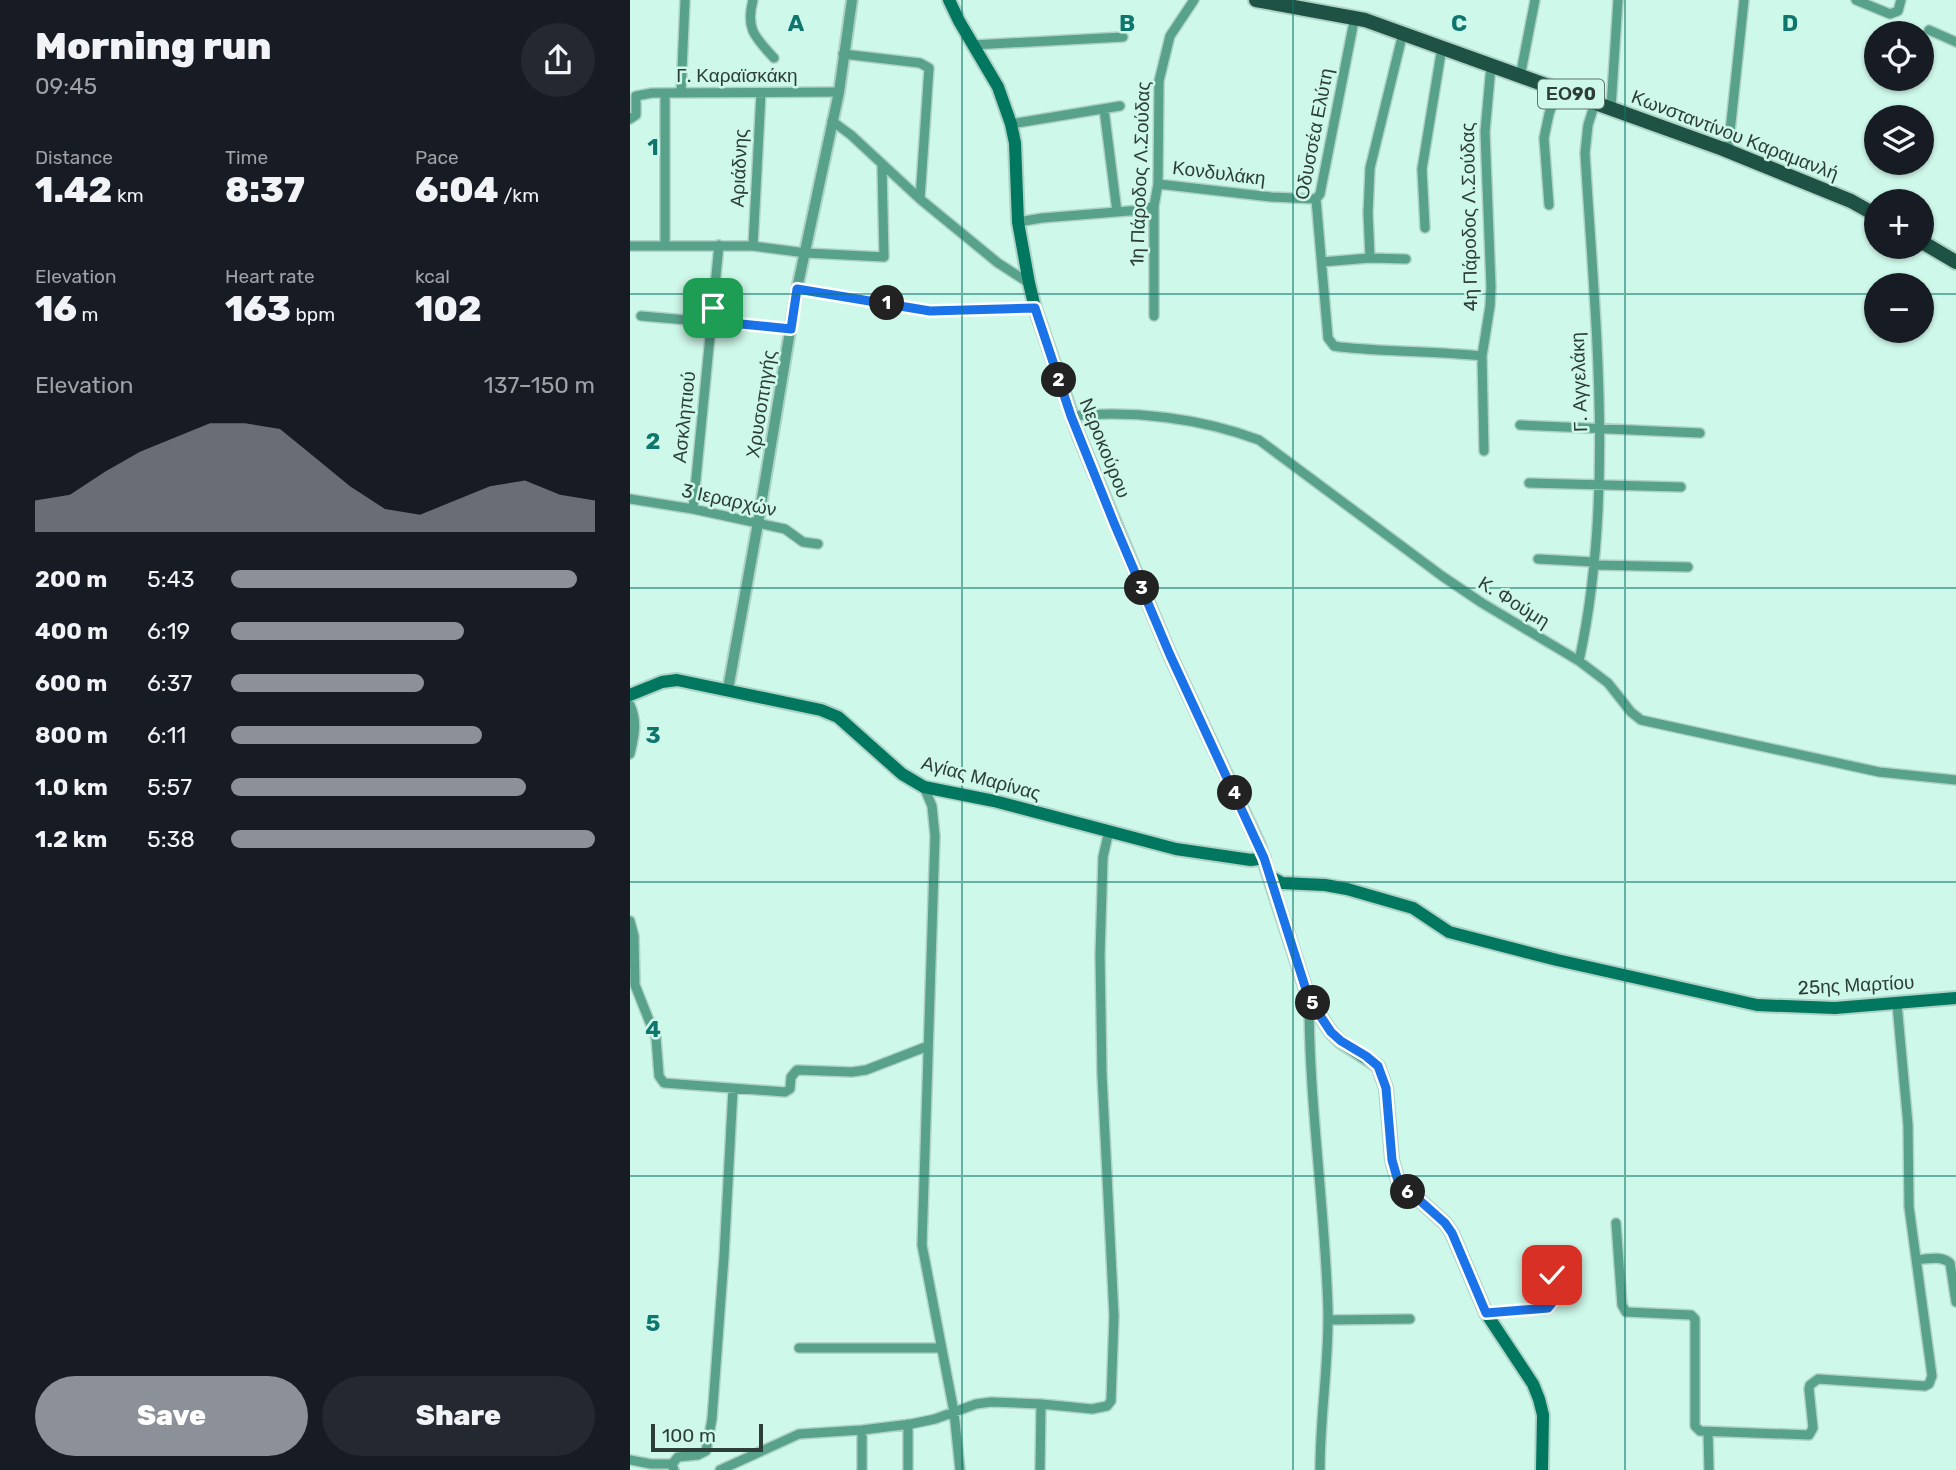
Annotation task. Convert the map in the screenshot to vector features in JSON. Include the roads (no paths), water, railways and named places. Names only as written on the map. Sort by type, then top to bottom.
[{"type":"main road","name":"Νεροκούρου","points":[[949,0],[998,87],[1012,124],[1018,222],[1029,283],[1071,416],[1170,655],[1264,858],[1309,999],[1331,1032],[1378,1066],[1386,1088],[1392,1160],[1398,1181],[1445,1223],[1452,1233],[1486,1313],[1533,1384],[1543,1415],[1542,1470]]},
{"type":"main road","name":"Κωνσταντίνου Καραμανλή","points":[[1266,1],[1354,16],[1404,33],[1728,151],[1864,208]]},
{"type":"main road","points":[[1934,249],[1956,262]]},
{"type":"main road","name":"Αγίας Μαρίνας","points":[[630,695],[662,682],[677,680],[821,710],[838,717],[902,774],[924,787],[993,801],[1176,849],[1251,860],[1264,858]]},
{"type":"main road","name":"25ης Μαρτίου","points":[[1270,877],[1282,883],[1347,889],[1413,908],[1442,929],[1607,972],[1757,1005],[1776,1008],[1835,1008],[1956,998]]},
{"type":"street","points":[[753,0],[751,28],[755,37],[774,58]]},
{"type":"street","name":"Χρυσοπηγής","points":[[728,689],[797,289],[839,92],[852,0]]},
{"type":"street","name":"1η Πάροδος Λ.Σούδας","points":[[1154,316],[1154,206],[1158,184],[1160,74],[1170,36],[1194,0]]},
{"type":"street","points":[[1520,77],[1535,0]]},
{"type":"street","points":[[1611,108],[1618,0]]},
{"type":"street","points":[[1728,151],[1744,0]]},
{"type":"street","points":[[1856,0],[1891,14],[1898,11],[1901,0]]},
{"type":"street","points":[[681,93],[685,1]]},
{"type":"street","name":"Οδυσσέα Ελύτη","points":[[1354,16],[1320,194],[1316,200],[1326,333],[1330,342],[1339,347],[1482,356]]},
{"type":"street","points":[[1370,258],[1370,169],[1404,33]]},
{"type":"street","points":[[1934,33],[1956,42]]},
{"type":"street","points":[[973,45],[1123,37]]},
{"type":"street","points":[[1425,228],[1422,169],[1442,47]]},
{"type":"street","points":[[844,54],[920,63],[929,68],[920,199]]},
{"type":"street","name":"4η Πάροδος Λ.Σούδας","points":[[1484,451],[1482,356],[1490,306],[1485,132],[1491,66]]},
{"type":"street","points":[[1549,205],[1544,138],[1546,122],[1558,89]]},
{"type":"street","name":"Γ. Καραϊσκάκη","points":[[630,120],[636,115],[633,96],[665,93],[839,92]]},
{"type":"street","points":[[665,93],[665,246]]},
{"type":"street","name":"Αριάδνης","points":[[753,246],[761,93]]},
{"type":"street","name":"Γ. Αγγελάκη","points":[[1579,661],[1592,597],[1598,484],[1598,360],[1585,153],[1588,125],[1595,103]]},
{"type":"street","points":[[1012,124],[1119,106]]},
{"type":"street","points":[[1104,108],[1117,212]]},
{"type":"street","points":[[832,121],[920,199],[998,263],[1029,283]]},
{"type":"street","points":[[630,246],[753,246],[806,253],[884,257],[882,165]]},
{"type":"street","name":"Κονδυλάκη","points":[[1158,184],[1316,200]]},
{"type":"street","points":[[1018,222],[1141,210],[1154,206]]},
{"type":"street","name":"Ασκληπιού","points":[[693,509],[719,245]]},
{"type":"street","points":[[1322,262],[1370,258],[1406,259]]},
{"type":"street","points":[[797,289],[930,311],[1035,308]]},
{"type":"street","points":[[640,316],[791,329]]},
{"type":"street","name":"Κ. Φούμη","points":[[1071,416],[1107,412],[1175,419],[1229,429],[1259,440],[1442,576],[1492,610],[1579,661],[1608,683],[1631,712],[1641,719],[1879,772],[1956,780]]},
{"type":"street","points":[[1520,425],[1700,433]]},
{"type":"street","points":[[1529,483],[1681,487]]},
{"type":"street","name":"3 Ιεραρχών","points":[[630,499],[693,509],[785,529],[803,542],[818,544]]},
{"type":"street","points":[[1538,559],[1688,567]]},
{"type":"street","points":[[630,705],[635,715],[635,723],[630,754]]},
{"type":"street","points":[[924,787],[932,806],[934,829],[922,1245],[954,1412],[960,1470]]},
{"type":"street","points":[[720,1470],[799,1434],[908,1424],[991,1402],[1092,1409],[1107,1406],[1111,1401],[1114,1295],[1102,1074],[1100,955],[1103,857],[1109,831]]},
{"type":"street","points":[[630,921],[634,936],[635,985],[656,1038],[661,1080],[668,1085],[785,1092],[790,1089],[791,1077],[797,1070],[866,1070],[928,1046]]},
{"type":"street","points":[[1309,999],[1310,1078],[1328,1320],[1321,1470]]},
{"type":"street","points":[[1616,1223],[1622,1305],[1626,1312],[1691,1315],[1695,1319],[1695,1426],[1700,1431],[1809,1435],[1813,1428],[1808,1389],[1818,1379],[1925,1386],[1929,1384],[1932,1376],[1909,1207],[1908,1125],[1897,1004]]},
{"type":"street","points":[[630,1460],[673,1467],[678,1457],[698,1455],[706,1451],[712,1419],[733,1089]]},
{"type":"street","points":[[1916,1260],[1939,1258],[1950,1263],[1956,1302]]},
{"type":"street","points":[[1486,1313],[1548,1308],[1552,1303],[1552,1275]]},
{"type":"street","points":[[1328,1320],[1410,1318]]},
{"type":"street","points":[[799,1348],[941,1348]]},
{"type":"street","points":[[1040,1470],[1041,1404]]},
{"type":"street","points":[[908,1424],[908,1470]]},
{"type":"street","points":[[862,1430],[862,1470]]},
{"type":"street","points":[[1708,1432],[1709,1470]]}]
